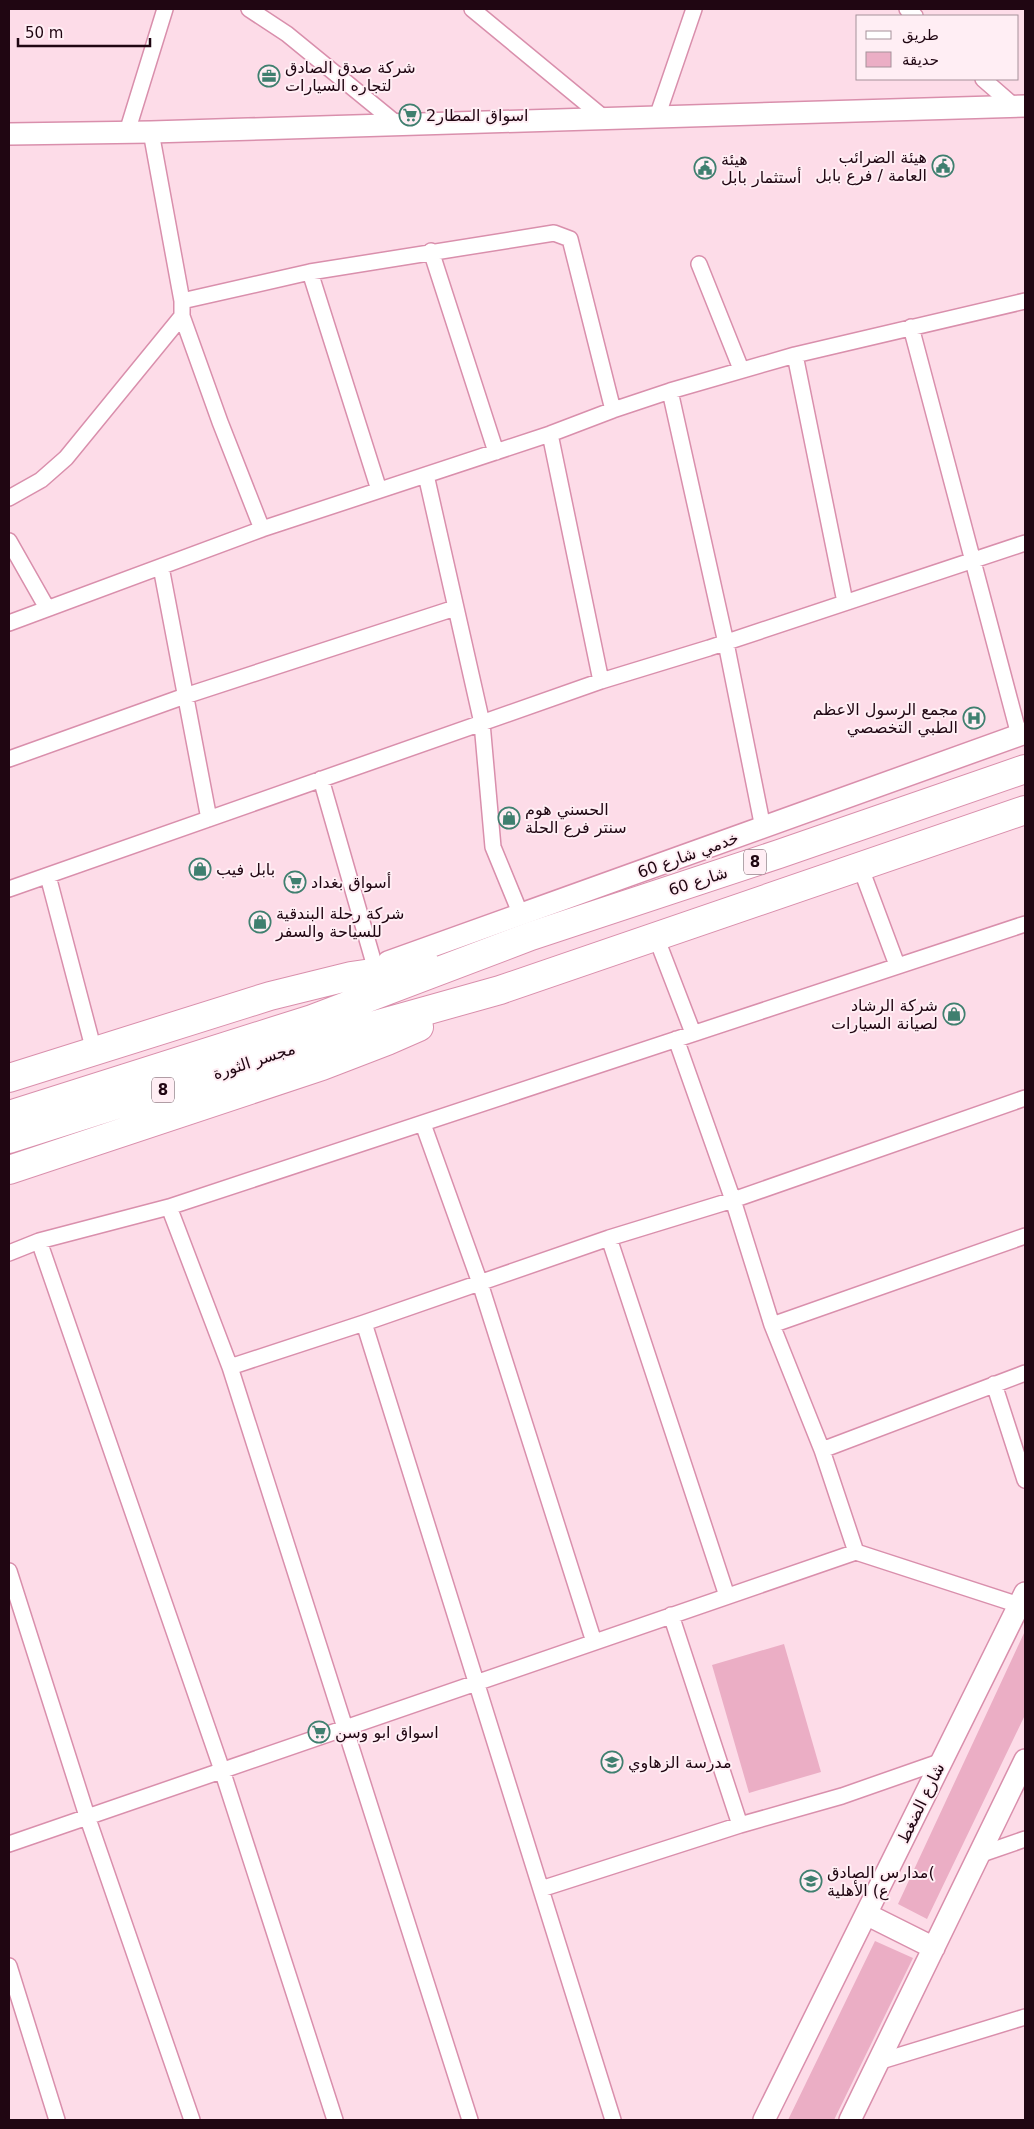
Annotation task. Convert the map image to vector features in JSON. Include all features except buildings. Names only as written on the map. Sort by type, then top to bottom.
[{"type":"highway","name":"شارع 60","points":[[484,955],[531,936],[779,854],[1025,769]]},
{"type":"highway","name":"8","points":[[500,990],[1025,810]]},
{"type":"highway","points":[[9,1078],[270,996],[363,972],[484,955]]},
{"type":"highway","name":"مجسر الثورة","points":[[9,1139],[315,1030],[484,955]]},
{"type":"highway","points":[[9,1170],[322,1066],[387,1041],[500,990]]},
{"type":"highway","name":"مجسر الثورة","points":[[9,1115],[315,1030],[500,990]]},
{"type":"street","points":[[127,132],[166,9]]},
{"type":"street","points":[[249,9],[287,34],[397,124]]},
{"type":"street","points":[[472,9],[604,118]]},
{"type":"street","points":[[657,117],[691,10]]},
{"type":"street","points":[[985,80],[1019,106]]},
{"type":"street","points":[[9,134],[151,132],[1019,106]]},
{"type":"street","points":[[151,132],[182,308],[220,422],[262,530]]},
{"type":"street","points":[[9,498],[41,480],[66,458],[182,308],[310,272],[431,251],[554,233],[570,239],[613,410]]},
{"type":"street","points":[[431,251],[496,452]]},
{"type":"street","points":[[699,264],[741,369]]},
{"type":"street","points":[[310,272],[379,490]]},
{"type":"street","points":[[9,623],[262,530],[550,434],[670,391],[795,355],[911,326],[1025,301]]},
{"type":"street","points":[[911,326],[972,560],[1022,734]]},
{"type":"street","points":[[795,355],[845,602]]},
{"type":"street","points":[[670,391],[726,643],[763,828]]},
{"type":"street","points":[[550,434],[601,681]]},
{"type":"street","points":[[426,475],[482,723],[493,847],[521,915]]},
{"type":"street","points":[[9,541],[47,608]]},
{"type":"street","points":[[9,889],[601,681],[726,643],[1025,543]]},
{"type":"street","points":[[161,567],[209,819]]},
{"type":"street","points":[[9,759],[185,696],[455,608]]},
{"type":"street","name":"خدمي شارع 60","points":[[363,972],[1022,734]]},
{"type":"street","points":[[321,779],[363,972]]},
{"type":"street","points":[[860,866],[898,966]]},
{"type":"street","points":[[48,876],[94,1051]]},
{"type":"street","points":[[9,1253],[39,1241],[169,1207],[1025,924]]},
{"type":"street","points":[[656,937],[693,1033]]},
{"type":"street","points":[[676,1039],[733,1200],[772,1325],[822,1450],[856,1552]]},
{"type":"street","points":[[230,1367],[364,1323],[609,1238],[733,1200],[1025,1098]]},
{"type":"street","points":[[423,1124],[480,1283],[594,1642]]},
{"type":"street","points":[[169,1207],[230,1367],[470,2120]]},
{"type":"street","points":[[772,1325],[1025,1236]]},
{"type":"street","points":[[609,1238],[727,1596]]},
{"type":"street","points":[[39,1241],[222,1770],[335,2120]]},
{"type":"street","points":[[364,1323],[613,2120]]},
{"type":"street","points":[[822,1450],[1025,1373]]},
{"type":"street","points":[[994,1384],[1025,1480]]},
{"type":"street","points":[[9,1844],[856,1552],[1022,1599]]},
{"type":"street","points":[[9,1571],[87,1816],[192,2120]]},
{"type":"street","name":"شارع الضغط","points":[[764,2120],[1022,1599]]},
{"type":"street","points":[[671,1615],[740,1825]]},
{"type":"street","points":[[850,2120],[1025,1760]]},
{"type":"street","points":[[541,1889],[740,1825],[842,1796],[942,1761]]},
{"type":"street","points":[[979,1855],[1025,1838]]},
{"type":"street","points":[[866,1914],[934,1948]]},
{"type":"street","points":[[9,1966],[57,2120]]},
{"type":"street","points":[[878,2062],[1025,2017]]},
{"type":"green space","points":[[1025,1631],[1025,1715],[927,1919],[898,1904]]},
{"type":"green space","points":[[784,1644],[821,1772],[749,1793],[712,1665]]},
{"type":"green space","points":[[875,1941],[913,1958],[834,2120],[788,2120]]},
{"type":"place","name":"شركة صدق الصادق لتجاره السيارات","points":[[269,76]]},
{"type":"place","name":"اسواق المطار2","points":[[410,115]]},
{"type":"place","name":"هيئة الضرائب العامة / فرع بابل","points":[[943,166]]},
{"type":"place","name":"هيئة أستثمار بابل","points":[[705,168]]},
{"type":"place","name":"مجمع الرسول الاعظم الطبي التخصصي","points":[[974,718]]},
{"type":"place","name":"الحسني هوم سنتر فرع الحلة","points":[[509,818]]},
{"type":"place","name":"بابل فيب","points":[[200,869]]},
{"type":"place","name":"أسواق بغداد","points":[[295,882]]},
{"type":"place","name":"شركة رحلة البندقية للسياحة والسفر","points":[[260,922]]},
{"type":"place","name":"شركة الرشاد لصيانة السيارات","points":[[954,1014]]},
{"type":"place","name":"اسواق ابو وسن","points":[[319,1732]]},
{"type":"place","name":"مدرسة الزهاوي","points":[[612,1762]]},
{"type":"place","name":"مدارس الصادق( ع) الأهلية","points":[[811,1881]]}]
